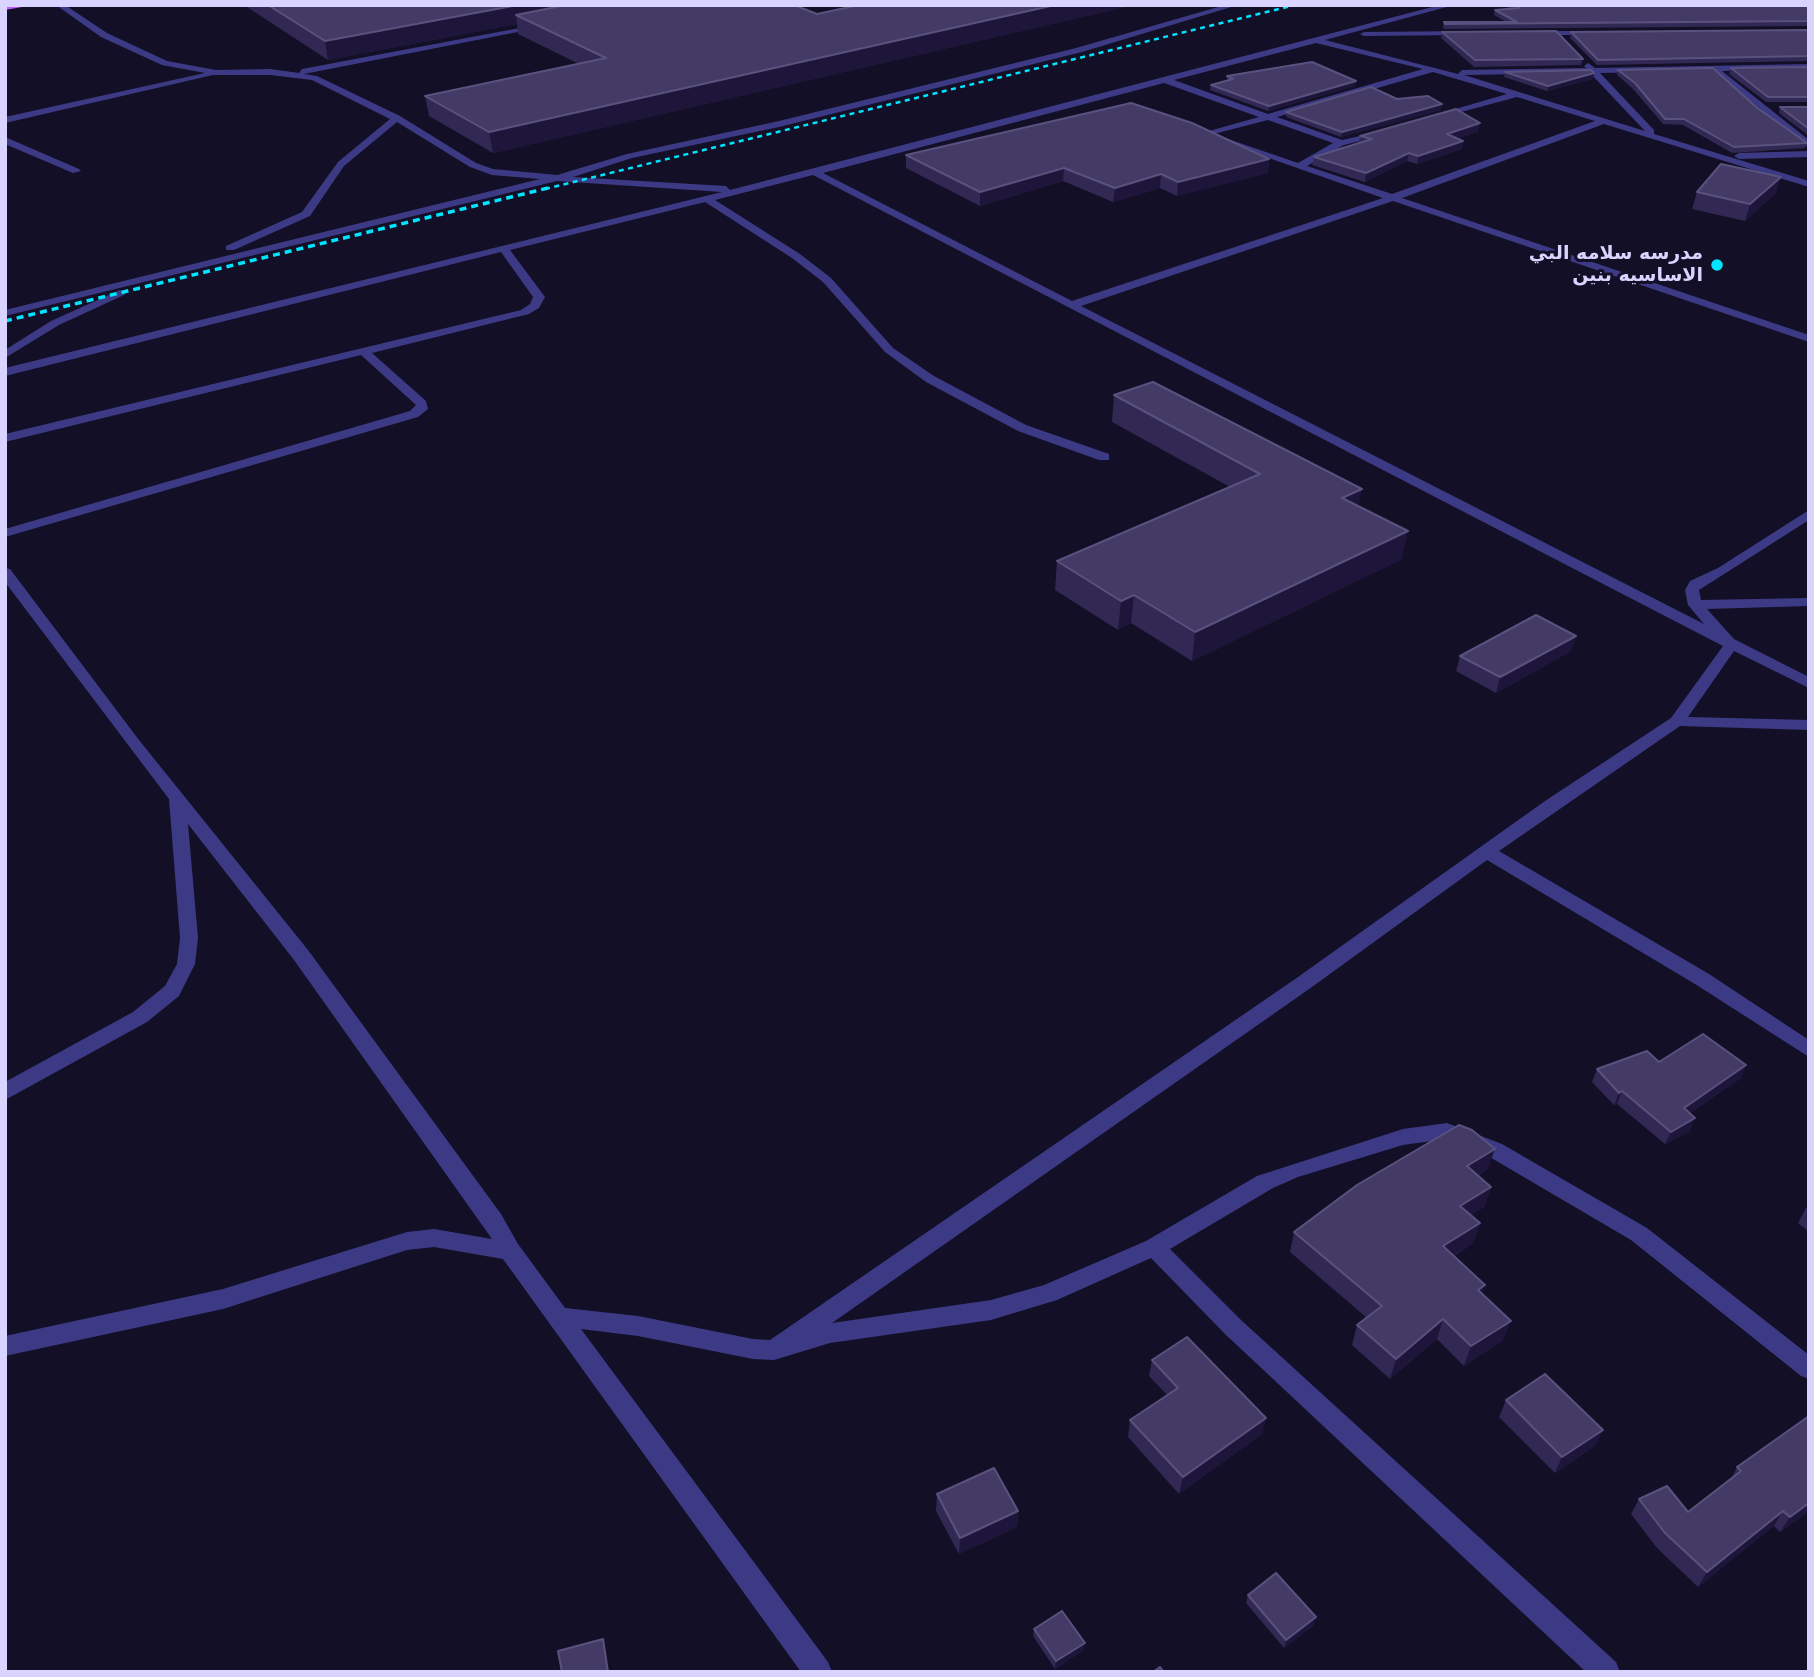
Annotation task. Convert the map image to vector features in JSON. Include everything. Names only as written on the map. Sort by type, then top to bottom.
[{"type":"main road","points":[[5,8],[22,5]]},
{"type":"street","points":[[60,5],[104,35],[155,60],[216,73],[295,74],[314,78],[397,118],[473,165],[509,174],[635,185],[745,190]]},
{"type":"street","points":[[5,313],[562,177],[630,156],[779,124],[1090,48],[1234,5]]},
{"type":"street","points":[[5,372],[745,190],[1440,6]]},
{"type":"street","points":[[295,74],[552,23]]},
{"type":"street","points":[[1336,34],[1475,33]]},
{"type":"street","points":[[1531,33],[1600,33]]},
{"type":"street","points":[[1558,33],[1567,42]]},
{"type":"street","points":[[1315,40],[1447,73],[1654,134],[1809,184]]},
{"type":"street","points":[[1583,60],[1654,134]]},
{"type":"street","points":[[1447,73],[1809,67]]},
{"type":"street","points":[[1713,68],[1809,145]]},
{"type":"street","points":[[1205,135],[1432,69]]},
{"type":"street","points":[[5,120],[216,73]]},
{"type":"street","points":[[1164,80],[1341,143]]},
{"type":"street","points":[[1430,119],[1518,94]]},
{"type":"street","points":[[1096,98],[1120,106]]},
{"type":"street","points":[[1759,107],[1784,107]]},
{"type":"street","points":[[5,355],[55,323],[164,274],[297,220],[314,205],[341,164],[397,118]]},
{"type":"street","points":[[1072,305],[1392,198],[1607,120]]},
{"type":"street","points":[[1299,166],[1341,143],[1392,129]]},
{"type":"street","points":[[1193,130],[1809,339]]},
{"type":"street","points":[[5,140],[76,171]]},
{"type":"street","points":[[1725,156],[1809,154]]},
{"type":"street","points":[[814,172],[1731,645],[1809,682]]},
{"type":"street","points":[[708,199],[796,256],[827,280],[889,350],[930,379],[1022,428],[1104,457]]},
{"type":"street","points":[[5,438],[362,350],[511,317],[535,306],[539,297],[504,249]]},
{"type":"street","points":[[5,533],[414,414],[422,409],[422,404],[362,350]]},
{"type":"street","points":[[1731,645],[1695,605],[1692,590],[1695,584],[1723,570],[1809,514]]},
{"type":"street","points":[[5,572],[177,798],[301,955],[493,1220],[510,1251],[818,1672]]},
{"type":"street","points":[[1695,605],[1809,602]]},
{"type":"street","points":[[774,1350],[1551,805],[1677,722],[1731,645]]},
{"type":"street","points":[[1677,722],[1809,725]]},
{"type":"street","points":[[5,1093],[140,1017],[172,991],[186,964],[189,938],[177,798]]},
{"type":"street","points":[[1487,852],[1702,979],[1809,1051]]},
{"type":"street","points":[[559,1317],[638,1325],[753,1349],[774,1350],[830,1333],[991,1310],[1049,1293],[1154,1247],[1265,1182],[1293,1171],[1403,1137],[1447,1131],[1496,1150],[1639,1234],[1809,1369]]},
{"type":"street","points":[[5,1346],[223,1299],[407,1241],[435,1238],[510,1251]]},
{"type":"street","points":[[1154,1247],[1233,1327],[1606,1672]]},
{"type":"building","points":[[268,5],[518,5],[325,41]]},
{"type":"building","points":[[566,5],[794,5],[817,14],[859,5],[1055,5],[489,132],[425,96],[606,58],[516,15]]},
{"type":"building","points":[[1514,5],[1809,5],[1809,21],[1445,24],[1444,22],[1517,22],[1495,10],[1519,8]]},
{"type":"building","points":[[1809,30],[1809,56],[1598,60],[1571,32]]},
{"type":"building","points":[[1556,31],[1583,59],[1475,60],[1442,32]]},
{"type":"building","points":[[1312,62],[1356,81],[1269,106],[1211,85],[1233,79],[1227,76]]},
{"type":"building","points":[[1809,67],[1809,97],[1768,97],[1731,68]]},
{"type":"building","points":[[1713,68],[1756,107],[1807,143],[1734,147],[1684,119],[1665,119],[1635,83],[1618,70]]},
{"type":"building","points":[[1591,70],[1594,73],[1548,86],[1505,72]]},
{"type":"building","points":[[1371,87],[1397,99],[1428,96],[1442,104],[1342,132],[1286,112]]},
{"type":"building","points":[[1131,103],[1192,123],[1269,159],[1178,182],[1161,174],[1115,188],[1064,168],[980,192],[906,155]]},
{"type":"building","points":[[1780,107],[1809,107],[1809,129]]},
{"type":"building","points":[[1456,109],[1480,123],[1447,134],[1463,141],[1418,156],[1409,153],[1366,173],[1314,157],[1372,139],[1360,136]]},
{"type":"building","points":[[1721,164],[1781,177],[1750,204],[1697,192]]},
{"type":"building","points":[[1153,382],[1362,489],[1342,498],[1408,531],[1195,632],[1134,595],[1121,601],[1057,561],[1260,474],[1114,395]]},
{"type":"building","points":[[1536,615],[1576,636],[1500,677],[1460,656]]},
{"type":"building","points":[[1703,1034],[1746,1065],[1684,1108],[1695,1118],[1671,1132],[1622,1091],[1619,1093],[1597,1069],[1647,1051],[1659,1062]]},
{"type":"building","points":[[1459,1125],[1472,1130],[1495,1149],[1467,1166],[1491,1187],[1460,1206],[1480,1223],[1443,1246],[1485,1285],[1478,1290],[1511,1321],[1471,1346],[1443,1319],[1396,1359],[1357,1325],[1382,1306],[1294,1232],[1357,1185]]},
{"type":"building","points":[[1187,1337],[1266,1418],[1183,1477],[1130,1420],[1178,1388],[1152,1360]]},
{"type":"building","points":[[1545,1374],[1603,1430],[1562,1457],[1506,1400]]},
{"type":"building","points":[[1809,1416],[1809,1503],[1790,1517],[1783,1511],[1707,1572],[1665,1533],[1639,1499],[1667,1486],[1688,1512],[1741,1471],[1737,1467]]},
{"type":"building","points":[[994,1468],[1018,1511],[960,1538],[937,1494]]},
{"type":"building","points":[[1276,1573],[1316,1617],[1286,1640],[1248,1595]]},
{"type":"building","points":[[1062,1611],[1085,1643],[1056,1661],[1034,1629]]},
{"type":"building","points":[[603,1639],[608,1672],[562,1672],[558,1651]]},
{"type":"railway","points":[[545,189],[1295,5]]},
{"type":"railway","points":[[5,321],[552,187]]},
{"type":"place","name":"مدرسه سلامه البي الاساسيه بنين","points":[[1717,265]]}]
